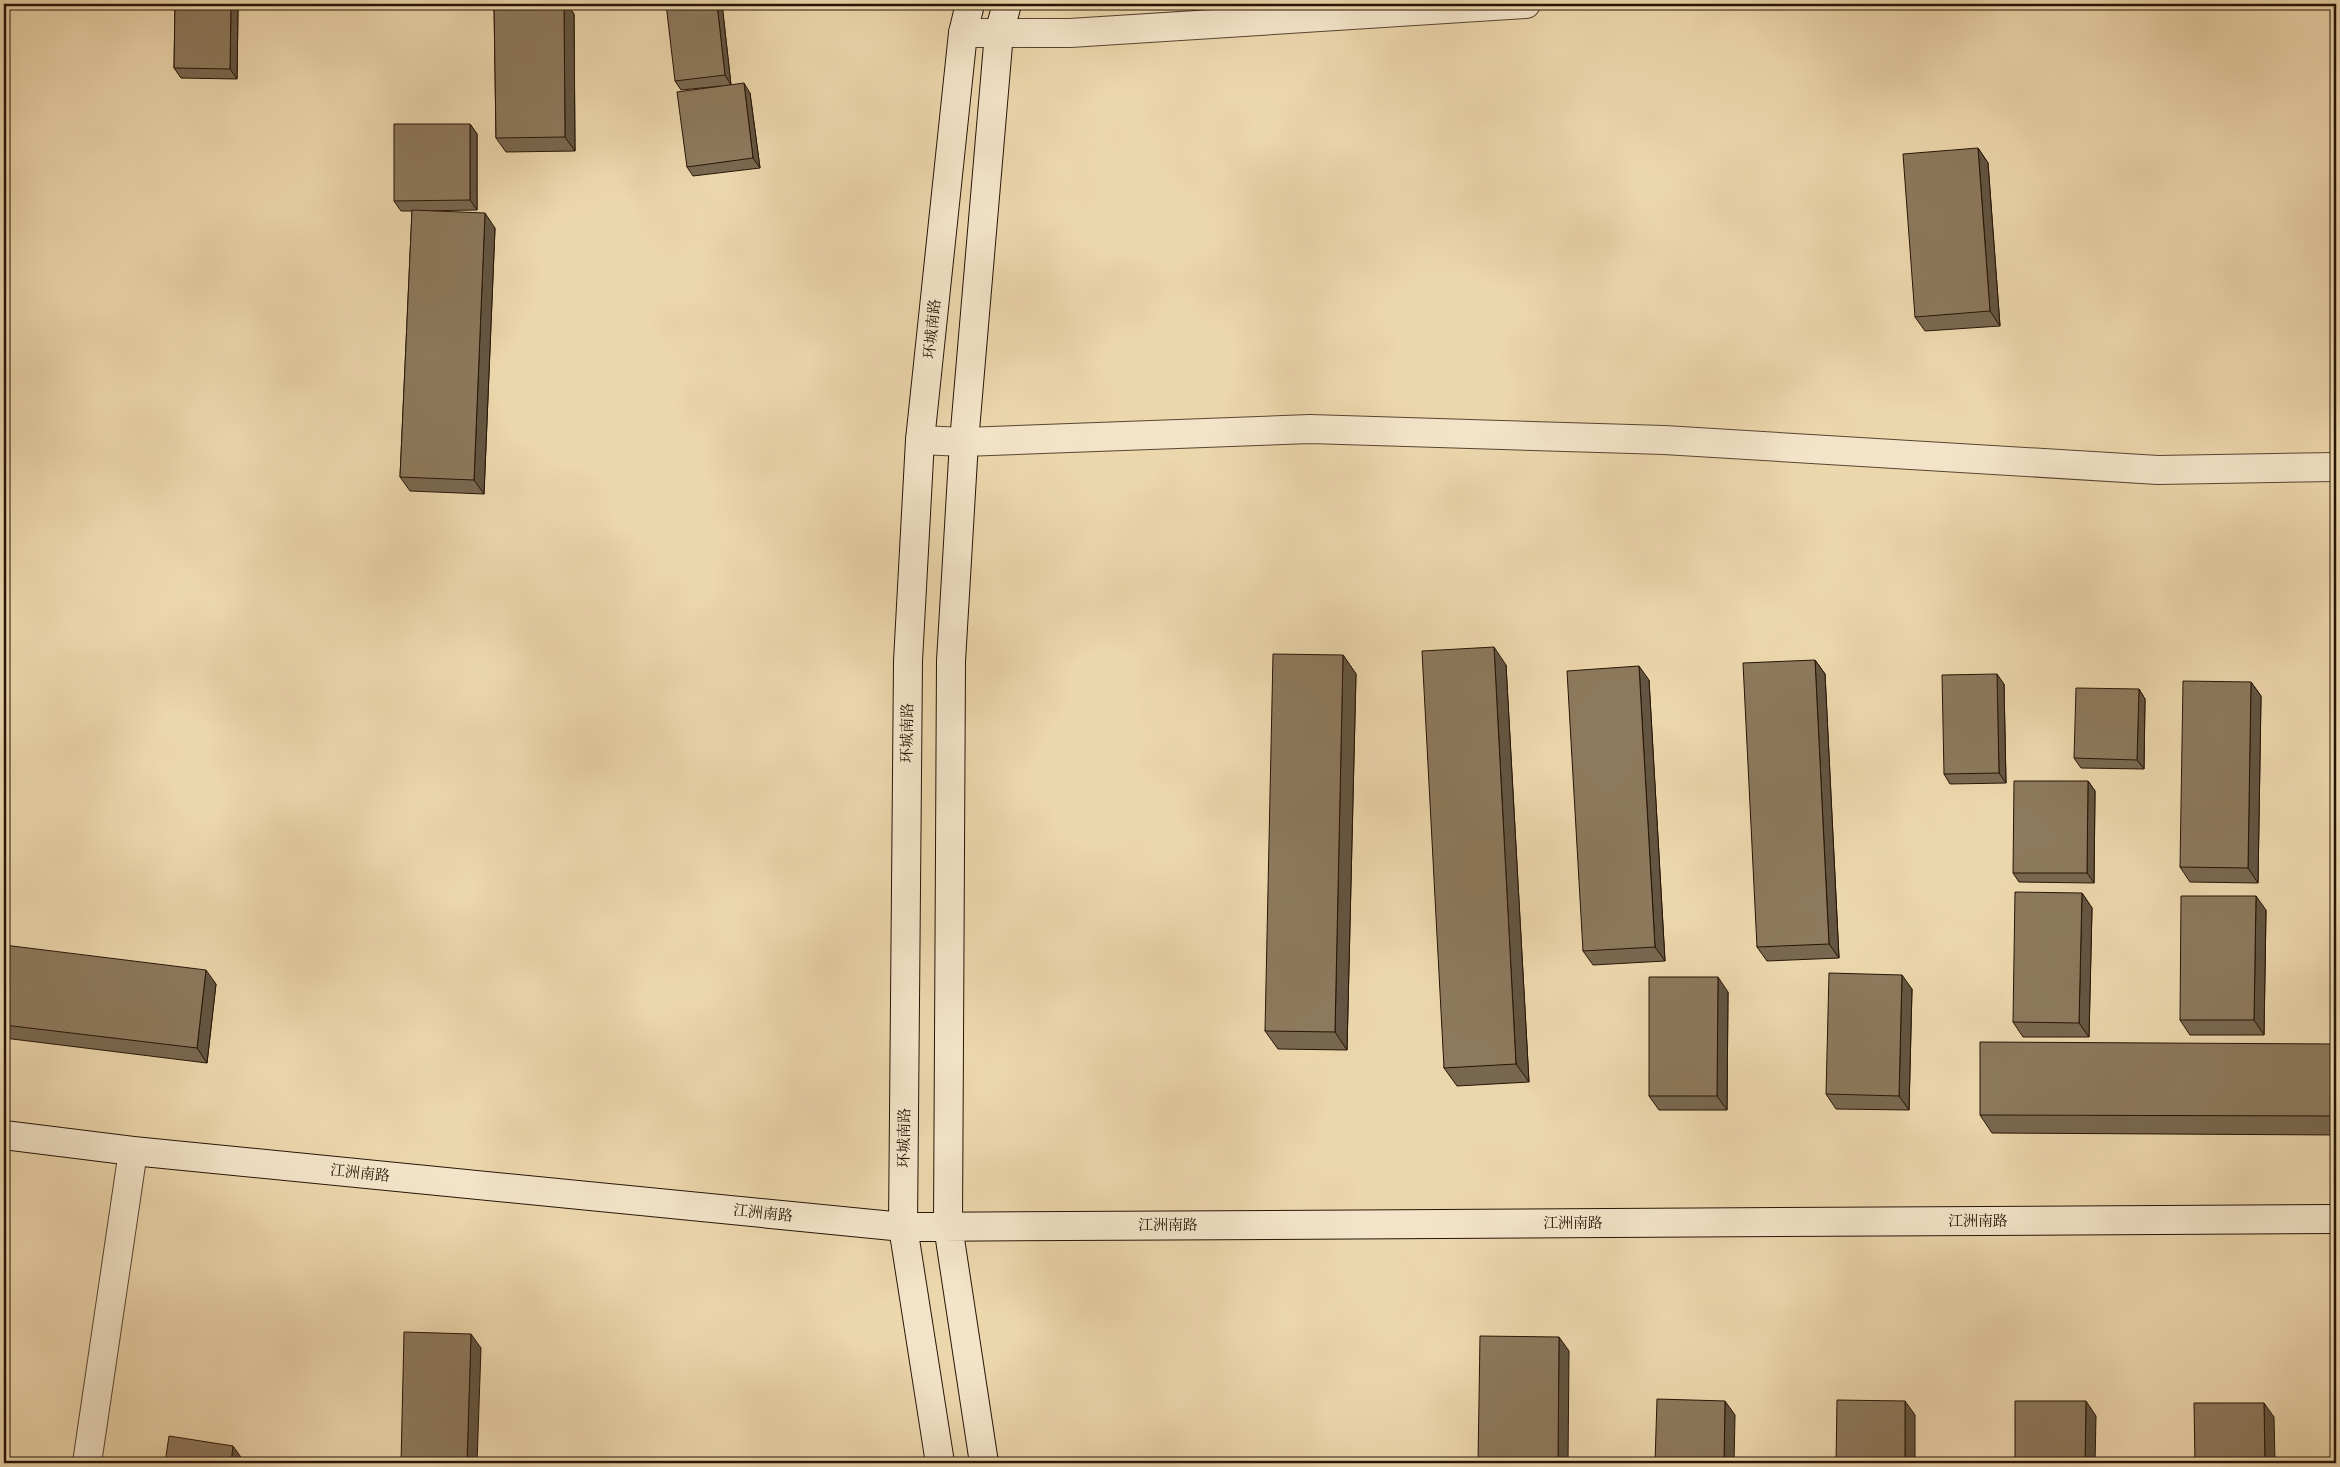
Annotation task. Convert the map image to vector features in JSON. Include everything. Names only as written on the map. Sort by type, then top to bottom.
[{"type":"main road","name":"环城南路","points":[[940,1463],[903,1227],[908,661],[920,440],[963,33],[970,4]]},
{"type":"main road","points":[[984,1463],[948,1226],[951,661],[964,442],[1000,33],[1007,4]]},
{"type":"main road","points":[[963,33],[1070,33],[1526,4]]},
{"type":"main road","points":[[920,440],[964,442],[1310,429],[1664,440],[2158,470],[2336,467]]},
{"type":"main road","name":"江洲南路","points":[[4,1135],[133,1151],[903,1227],[2336,1219]]},
{"type":"main road","points":[[87,1463],[133,1151]]},
{"type":"building","points":[[175,4],[231,4],[230,69],[174,68]]},
{"type":"building","points":[[494,4],[564,4],[565,137],[496,138]]},
{"type":"building","points":[[666,4],[717,4],[725,75],[675,81]]},
{"type":"building","points":[[744,83],[753,158],[687,167],[677,92]]},
{"type":"building","points":[[394,124],[470,124],[470,200],[394,201]]},
{"type":"building","points":[[1978,148],[1990,311],[1915,317],[1903,154]]},
{"type":"building","points":[[412,210],[485,213],[474,480],[400,477]]},
{"type":"building","points":[[1494,647],[1516,1064],[1444,1068],[1422,651]]},
{"type":"building","points":[[1273,654],[1343,655],[1335,1032],[1265,1031]]},
{"type":"building","points":[[1815,660],[1829,944],[1757,947],[1743,663]]},
{"type":"building","points":[[1639,666],[1655,947],[1583,951],[1567,671]]},
{"type":"building","points":[[1997,674],[1999,773],[1944,774],[1942,675]]},
{"type":"building","points":[[2183,681],[2251,682],[2248,868],[2180,867]]},
{"type":"building","points":[[2076,688],[2139,689],[2137,760],[2074,758]]},
{"type":"building","points":[[2014,781],[2088,781],[2087,873],[2013,873]]},
{"type":"building","points":[[2015,892],[2082,893],[2079,1023],[2013,1022]]},
{"type":"building","points":[[2181,896],[2256,896],[2254,1020],[2180,1020]]},
{"type":"building","points":[[4,945],[206,970],[197,1048],[4,1025]]},
{"type":"building","points":[[1829,973],[1902,975],[1899,1096],[1826,1094]]},
{"type":"building","points":[[1649,977],[1718,977],[1717,1096],[1649,1096]]},
{"type":"building","points":[[1980,1042],[2336,1044],[2336,1116],[1980,1115]]},
{"type":"building","points":[[404,1332],[471,1334],[467,1463],[401,1463]]},
{"type":"building","points":[[1480,1336],[1559,1337],[1558,1463],[1478,1463]]},
{"type":"building","points":[[1657,1399],[1725,1401],[1724,1463],[1655,1463]]},
{"type":"building","points":[[1837,1400],[1905,1401],[1905,1463],[1836,1463]]},
{"type":"building","points":[[2015,1401],[2086,1401],[2085,1463],[2015,1463]]},
{"type":"building","points":[[2194,1403],[2264,1403],[2265,1463],[2195,1463]]},
{"type":"building","points":[[169,1436],[233,1446],[231,1463],[165,1463]]}]
